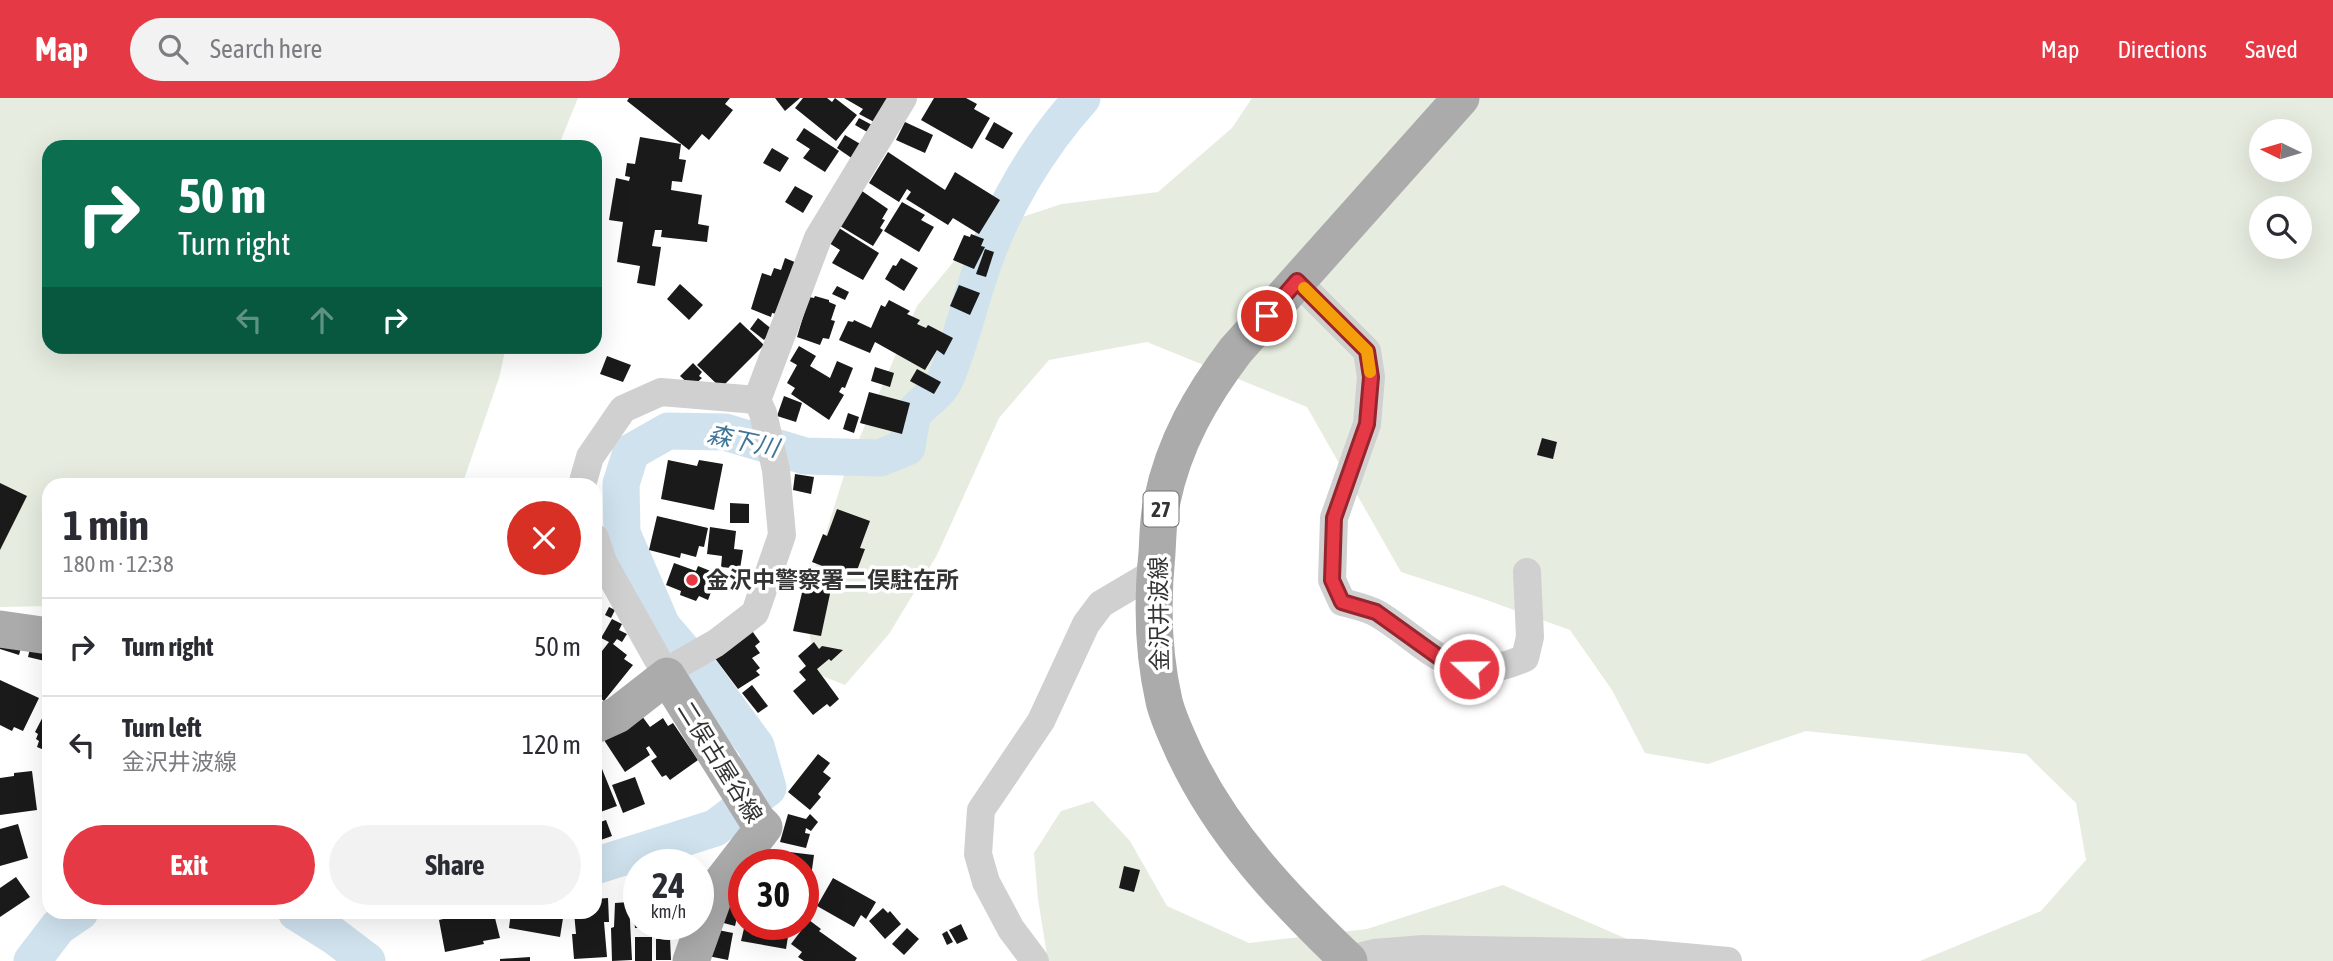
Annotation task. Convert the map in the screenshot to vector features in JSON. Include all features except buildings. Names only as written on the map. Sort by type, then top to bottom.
[{"type":"main road","name":"金沢井波線","points":[[1346,961],[1251,859],[1215,808],[1193,772],[1165,704],[1155,640],[1155,572],[1162,502],[1176,451],[1193,413],[1215,377],[1236,350],[1461,98]]},
{"type":"main road","points":[[0,629],[42,635]]},
{"type":"main road","name":"二俣古屋谷線","points":[[602,722],[617,715],[674,669],[730,777],[764,827],[717,888],[691,961]]},
{"type":"street","points":[[602,559],[674,669],[716,643],[755,613],[782,535],[776,470],[760,406],[818,238],[903,98]]},
{"type":"street","points":[[1297,281],[1367,351],[1371,377],[1367,424],[1334,518],[1332,580],[1342,602],[1376,612],[1447,663],[1469,669],[1506,666],[1525,658],[1530,638],[1527,572]]},
{"type":"street","points":[[584,478],[590,457],[622,409],[661,392],[760,406]]},
{"type":"street","points":[[1035,961],[1011,929],[986,882],[978,855],[981,810],[1041,721],[1086,624],[1101,604],[1155,572]]},
{"type":"street","points":[[1346,961],[1374,953],[1423,949],[1640,953],[1728,961]]},
{"type":"shaded area","points":[[0,98],[578,98],[561,140],[42,140],[42,354],[504,354],[499,378],[464,478],[42,478],[42,606],[0,607]]},
{"type":"shaded area","points":[[1252,98],[2333,98],[2333,961],[1920,961],[2041,911],[2086,860],[2076,803],[2026,754],[1806,731],[1708,764],[1645,753],[1612,690],[1570,630],[1401,572],[1307,407],[1147,342],[1049,360],[999,418],[937,555],[889,634],[845,685],[815,673],[805,600],[846,469],[917,306],[979,231],[1062,204],[1158,192],[1232,128]]},
{"type":"shaded area","points":[[1093,801],[1130,841],[1167,906],[1249,943],[1367,929],[1503,885],[1666,956],[1686,961],[1048,961],[1034,853],[1061,811]]},
{"type":"waterway","name":"森下川","points":[[602,864],[715,828],[768,788],[756,746],[703,674],[662,626],[622,533],[621,484],[631,452],[668,431],[725,432],[805,456],[880,458],[907,447],[914,414],[945,380],[998,226],[1035,158],[1082,98]]},
{"type":"waterway","name":"森下川","points":[[32,961],[58,927],[70,919]]},
{"type":"waterway","points":[[307,919],[367,961]]},
{"type":"slow traffic","points":[[1304,288],[1367,351],[1370,372]]},
{"type":"place","name":"金沢中警察署二俣駐在所","points":[[692,580]]},
{"type":"route","points":[[1267,316],[1297,281],[1367,351],[1371,377],[1367,424],[1334,518],[1332,580],[1342,602],[1376,612],[1447,663],[1469,669]]}]
